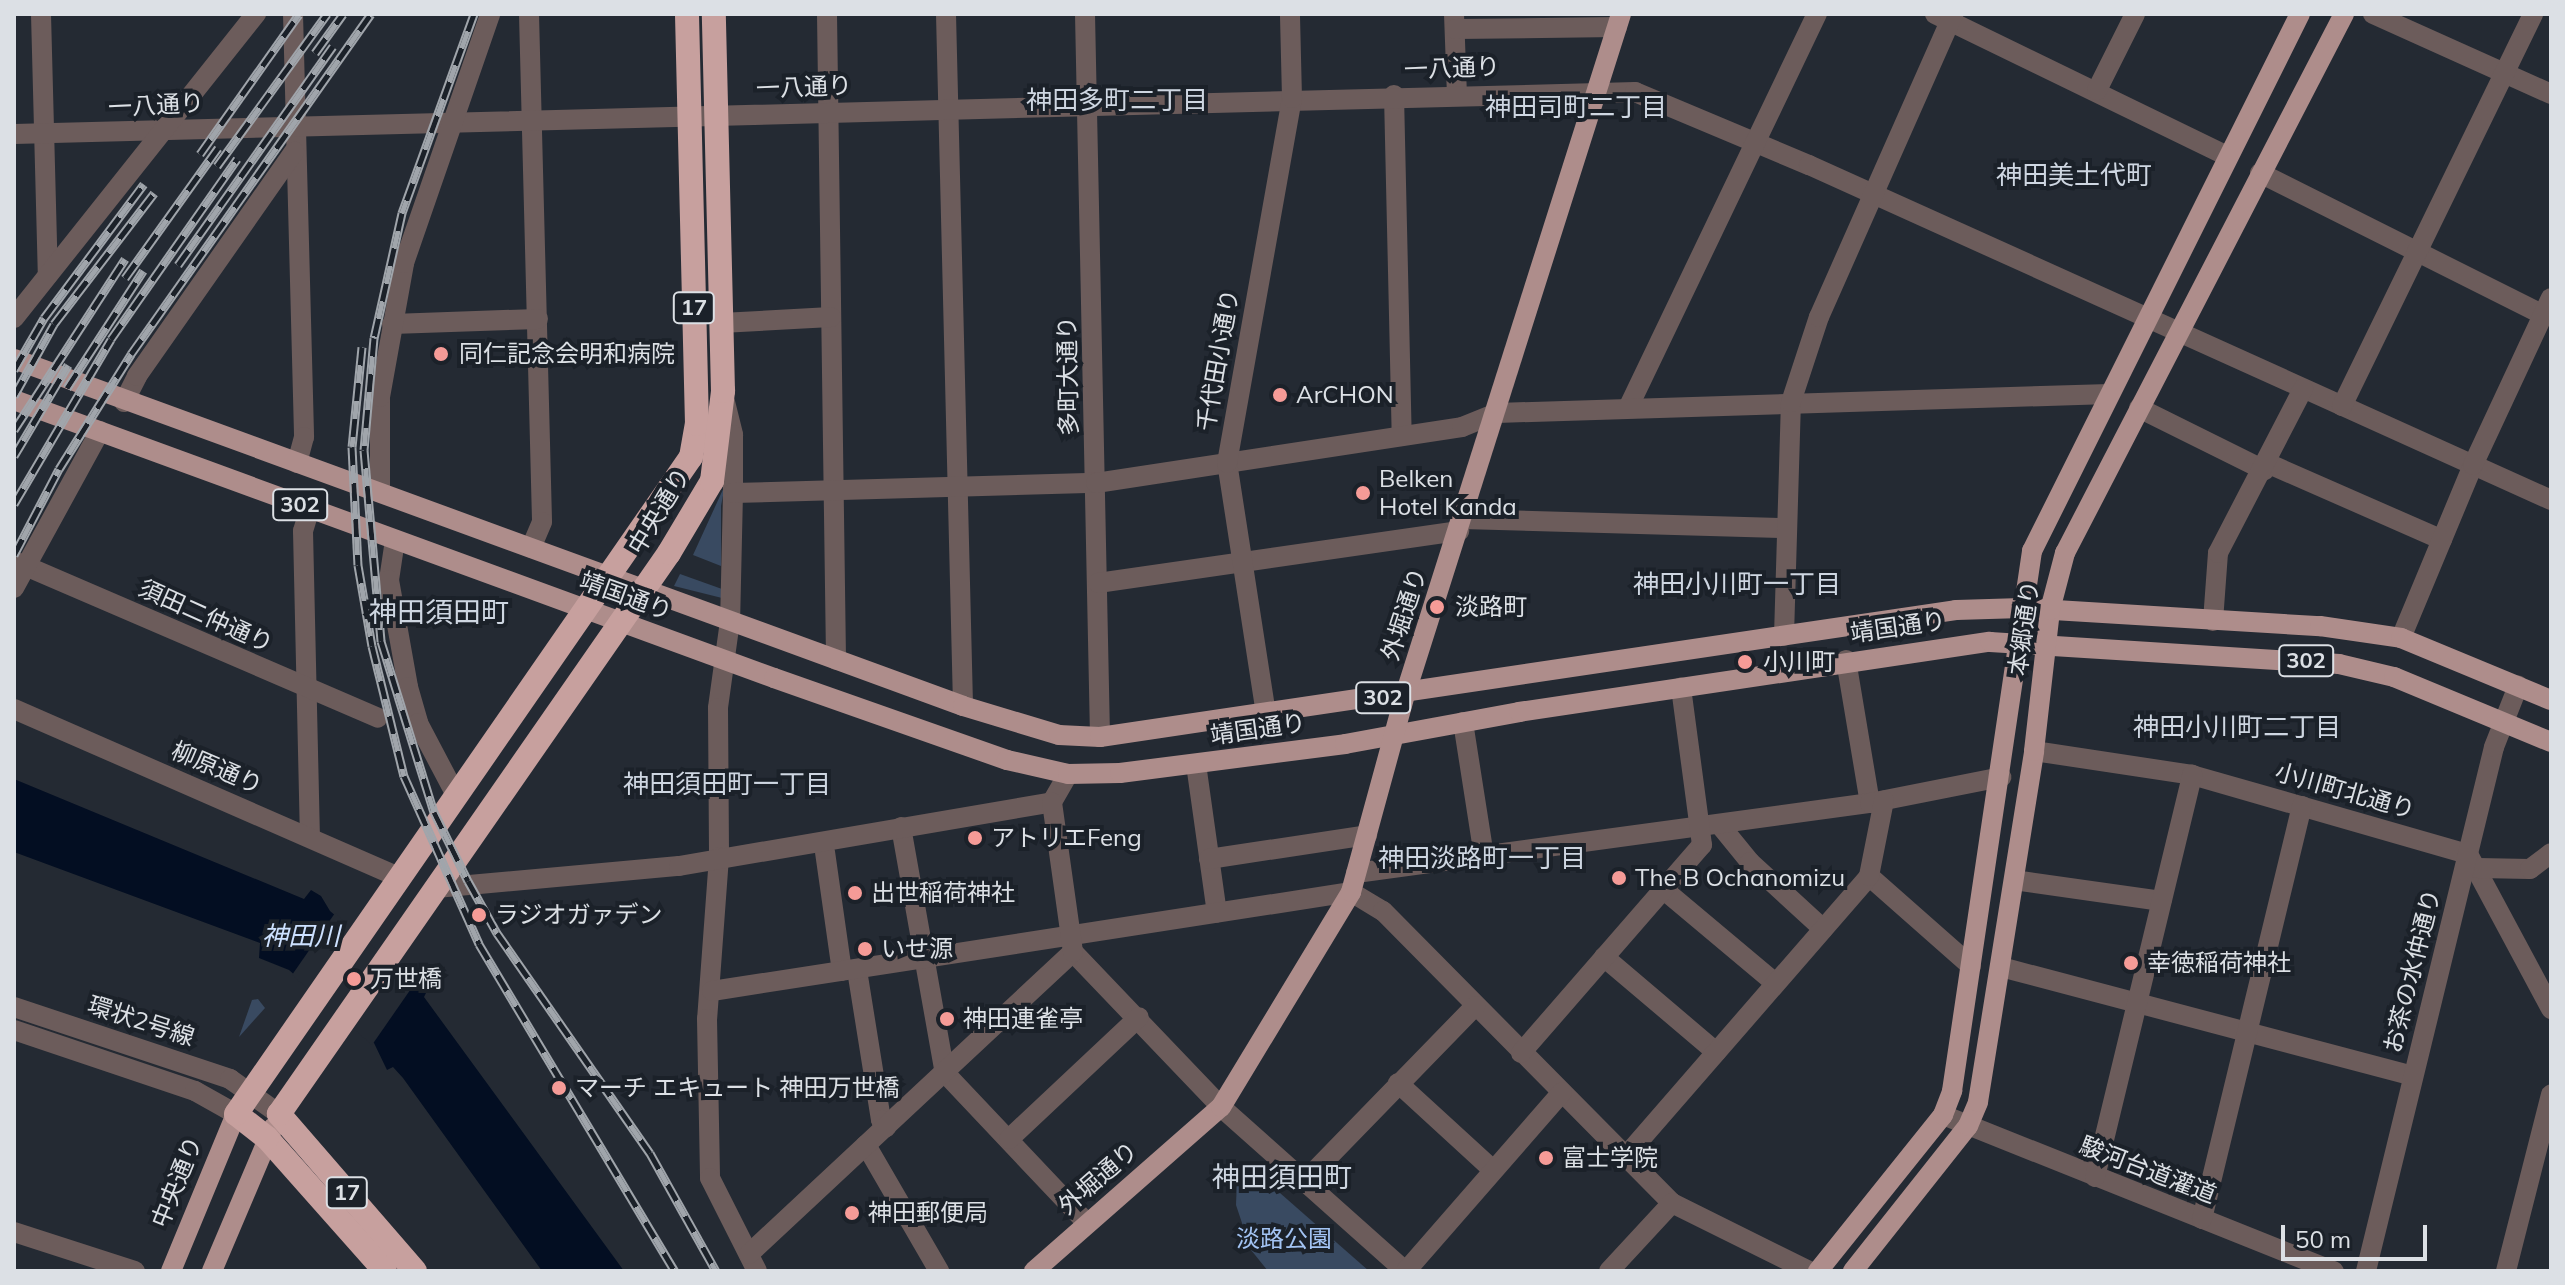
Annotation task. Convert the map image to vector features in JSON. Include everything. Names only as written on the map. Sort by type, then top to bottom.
[{"type":"highway","name":"中央通り","points":[[251,1090],[682,473],[695,441],[687,14]]},
{"type":"highway","name":"中央通り","points":[[279,1114],[621,623],[712,481],[723,391],[714,14]]},
{"type":"highway","name":"17","points":[[251,1090],[236,1114],[267,1138],[385,1271]]},
{"type":"highway","name":"17","points":[[279,1114],[415,1271]]},
{"type":"main road","name":"本郷通り","points":[[1818,1271],[1943,1115],[1952,1091],[2001,777],[2032,551],[2300,14]]},
{"type":"main road","name":"本郷通り","points":[[1853,1271],[1968,1126],[1983,1082],[2034,751],[2050,610],[2065,553],[2344,14]]},
{"type":"main road","name":"外堀通り","points":[[1034,1271],[1086,1222],[1221,1107],[1354,883],[1405,695],[1497,413],[1619,20]]},
{"type":"main road","name":"靖国通り","points":[[14,359],[124,402],[380,492],[1025,728],[1100,737],[1405,695],[1956,610],[2022,608],[2320,626],[2401,638],[2551,700]]},
{"type":"main road","name":"靖国通り","points":[[14,400],[725,660],[1007,760],[1068,774],[1196,764],[1394,737],[1463,722],[1846,660],[1961,644],[2018,642],[2339,664],[2394,677],[2551,742]]},
{"type":"main road","name":"中央通り","points":[[171,1271],[236,1114]]},
{"type":"main road","points":[[212,1271],[279,1114]]},
{"type":"street","points":[[41,14],[48,275]]},
{"type":"street","points":[[14,318],[256,14]]},
{"type":"street","points":[[293,14],[294,152],[304,437],[297,463]]},
{"type":"street","points":[[380,492],[380,397],[404,263],[490,14]]},
{"type":"street","points":[[529,14],[542,522],[531,548]]},
{"type":"street","points":[[827,14],[836,660]]},
{"type":"street","points":[[946,14],[963,706]]},
{"type":"street","name":"多町大通り","points":[[1085,14],[1100,737]]},
{"type":"street","name":"千代田小通り","points":[[1266,714],[1227,463],[1292,98],[1290,14]]},
{"type":"street","points":[[1629,406],[1817,14]]},
{"type":"street","points":[[2097,90],[2135,14]]},
{"type":"street","points":[[2373,14],[2551,94]]},
{"type":"street","points":[[2342,406],[2533,14]]},
{"type":"street","points":[[1784,636],[1791,402],[1819,317],[1946,16],[2228,156]]},
{"type":"street","points":[[1457,94],[1454,22],[1619,20]]},
{"type":"street","name":"一八通り","points":[[14,134],[160,134],[178,128],[1394,95],[1597,90],[1635,92],[1755,142],[2551,500]]},
{"type":"street","points":[[1394,95],[1402,436]]},
{"type":"street","points":[[124,402],[137,376],[294,152]]},
{"type":"street","points":[[2260,173],[2417,252],[2547,307],[2473,465],[2401,638]]},
{"type":"street","points":[[721,323],[831,317]]},
{"type":"street","points":[[392,324],[538,319]]},
{"type":"street","points":[[2213,621],[2218,553],[2266,467],[2303,389]]},
{"type":"street","points":[[723,391],[733,435],[733,493],[730,621],[718,708],[719,857],[712,991],[707,1019],[710,1178],[753,1262],[866,1145],[945,1073],[1073,944]]},
{"type":"street","points":[[733,493],[1096,483],[1462,427],[1497,413],[1629,406],[2110,394]]},
{"type":"street","points":[[2139,408],[2266,467],[2442,540]]},
{"type":"street","points":[[14,588],[20,564],[100,431]]},
{"type":"street","points":[[310,508],[303,531],[304,688],[310,836]]},
{"type":"street","points":[[1098,583],[1460,525],[1787,528]]},
{"type":"street","points":[[395,540],[389,580],[408,687],[418,723],[456,795]]},
{"type":"street","name":"須田二仲通り","points":[[20,564],[378,718]]},
{"type":"street","points":[[1626,1156],[1869,876],[1877,801],[1846,660]]},
{"type":"street","name":"お茶の水仲通り","points":[[2366,1271],[2413,1076],[2473,861],[2504,722],[2518,686]]},
{"type":"street","points":[[1681,687],[1711,825],[1823,929]]},
{"type":"street","name":"柳原通り","points":[[14,709],[398,877]]},
{"type":"street","points":[[1463,722],[1484,856]]},
{"type":"street","name":"小川町北通り","points":[[2034,751],[2192,775],[2302,806],[2473,861],[2530,869],[2551,853]]},
{"type":"street","points":[[1196,764],[1217,913]]},
{"type":"street","points":[[1068,774],[1052,802],[1073,944],[1221,1107],[1303,1183],[1406,1271],[1562,1092]]},
{"type":"street","points":[[2095,1177],[2192,775]]},
{"type":"street","points":[[712,991],[923,960],[1073,944],[1484,856],[1877,801],[2001,777]]},
{"type":"street","points":[[436,888],[679,866],[1052,802]]},
{"type":"street","points":[[2202,1219],[2302,806]]},
{"type":"street","points":[[1521,1053],[1702,845],[1711,825]]},
{"type":"street","points":[[901,827],[945,1073],[1086,1222]]},
{"type":"street","points":[[1209,859],[1367,835]]},
{"type":"street","points":[[825,852],[886,1127]]},
{"type":"street","points":[[2473,861],[2551,1009]]},
{"type":"street","points":[[1869,876],[1971,966]]},
{"type":"street","points":[[2014,880],[2162,901]]},
{"type":"street","points":[[1354,883],[1672,1203],[1809,1271]]},
{"type":"street","points":[[1663,889],[1775,983]]},
{"type":"street","points":[[1604,957],[1716,1052]]},
{"type":"street","points":[[2001,967],[2413,1076]]},
{"type":"street","points":[[1303,1183],[1475,1006]]},
{"type":"street","name":"環状2号線","points":[[14,1007],[204,1069],[251,1090],[279,1114]]},
{"type":"street","points":[[1009,1139],[1139,1017]]},
{"type":"street","name":"環状2号線","points":[[14,1030],[195,1091],[236,1114]]},
{"type":"street","points":[[1398,1083],[1493,1170]]},
{"type":"street","points":[[2506,1271],[2545,1145],[2551,1095]]},
{"type":"street","name":"駿河台道灌道","points":[[1943,1115],[2334,1271]]},
{"type":"street","points":[[866,1145],[939,1271]]},
{"type":"street","points":[[1609,1271],[1672,1203]]},
{"type":"street","points":[[14,1232],[135,1271]]},
{"type":"green space","points":[[725,485],[721,506],[721,566],[693,555]]},
{"type":"green space","points":[[680,574],[722,589],[722,598],[674,586]]},
{"type":"green space","points":[[258,999],[265,1008],[239,1037],[252,1000]]},
{"type":"green space","name":"淡路公園","points":[[1255,1171],[1369,1271],[1268,1271],[1251,1250],[1236,1205],[1237,1179]]},
{"type":"water","name":"神田川","points":[[14,779],[304,899],[311,890],[321,896],[330,911],[426,993],[424,997],[624,1271],[542,1271],[403,1078],[393,1067],[387,1070],[374,1043],[289,970],[259,958],[260,943],[14,852]]},
{"type":"pier","name":"万世橋","points":[[335,913],[415,983],[372,1045],[292,975]]},
{"type":"railway","points":[[200,154],[299,14]]},
{"type":"railway","points":[[217,166],[327,14]]},
{"type":"railway","points":[[315,53],[343,14]]},
{"type":"railway","points":[[14,555],[59,469],[131,354],[371,14]]},
{"type":"railway","points":[[474,14],[402,213],[374,338],[364,450],[381,641],[434,812],[468,881],[497,933],[650,1153],[716,1271]]},
{"type":"railway","points":[[178,265],[333,46]]},
{"type":"railway","points":[[125,278],[218,148]]},
{"type":"railway","points":[[14,504],[111,339],[237,159]]},
{"type":"railway","points":[[14,370],[44,318],[144,184]]},
{"type":"railway","points":[[14,396],[54,324],[154,193]]},
{"type":"railway","points":[[14,430],[125,259]]},
{"type":"railway","points":[[67,388],[143,271]]},
{"type":"railway","points":[[362,347],[352,447],[358,565],[372,646],[404,776],[479,944],[675,1271]]},
{"type":"railway","points":[[14,456],[68,365]]},
{"type":"place","name":"同仁記念会明和病院","points":[[441,354]]},
{"type":"place","name":"ArCHON","points":[[1280,395]]},
{"type":"place","name":"Belken Hotel Kanda","points":[[1363,493]]},
{"type":"place","name":"淡路町","points":[[1437,607]]},
{"type":"place","name":"小川町","points":[[1745,662]]},
{"type":"place","name":"アトリエFeng","points":[[975,838]]},
{"type":"place","name":"The B Ochanomizu","points":[[1619,878]]},
{"type":"place","name":"出世稲荷神社","points":[[855,893]]},
{"type":"place","name":"ラジオガァデン","points":[[479,915]]},
{"type":"place","name":"いせ源","points":[[865,949]]},
{"type":"place","name":"幸徳稲荷神社","points":[[2131,963]]},
{"type":"place","name":"万世橋","points":[[354,979]]},
{"type":"place","name":"神田連雀亭","points":[[947,1019]]},
{"type":"place","name":"マーチ エキュート 神田万世橋","points":[[559,1088]]},
{"type":"place","name":"富士学院","points":[[1546,1158]]},
{"type":"place","name":"神田郵便局","points":[[852,1213]]},
{"type":"district","name":"神田多町二丁目","points":[[1117,100]]},
{"type":"district","name":"神田司町二丁目","points":[[1576,107]]},
{"type":"district","name":"神田美土代町","points":[[2074,175]]},
{"type":"district","name":"神田小川町一丁目","points":[[1737,584]]},
{"type":"district","name":"神田須田町","points":[[439,612]]},
{"type":"district","name":"神田小川町二丁目","points":[[2237,727]]},
{"type":"district","name":"神田須田町一丁目","points":[[727,784]]},
{"type":"district","name":"神田淡路町一丁目","points":[[1482,858]]},
{"type":"district","name":"神田須田町","points":[[1282,1177]]}]
